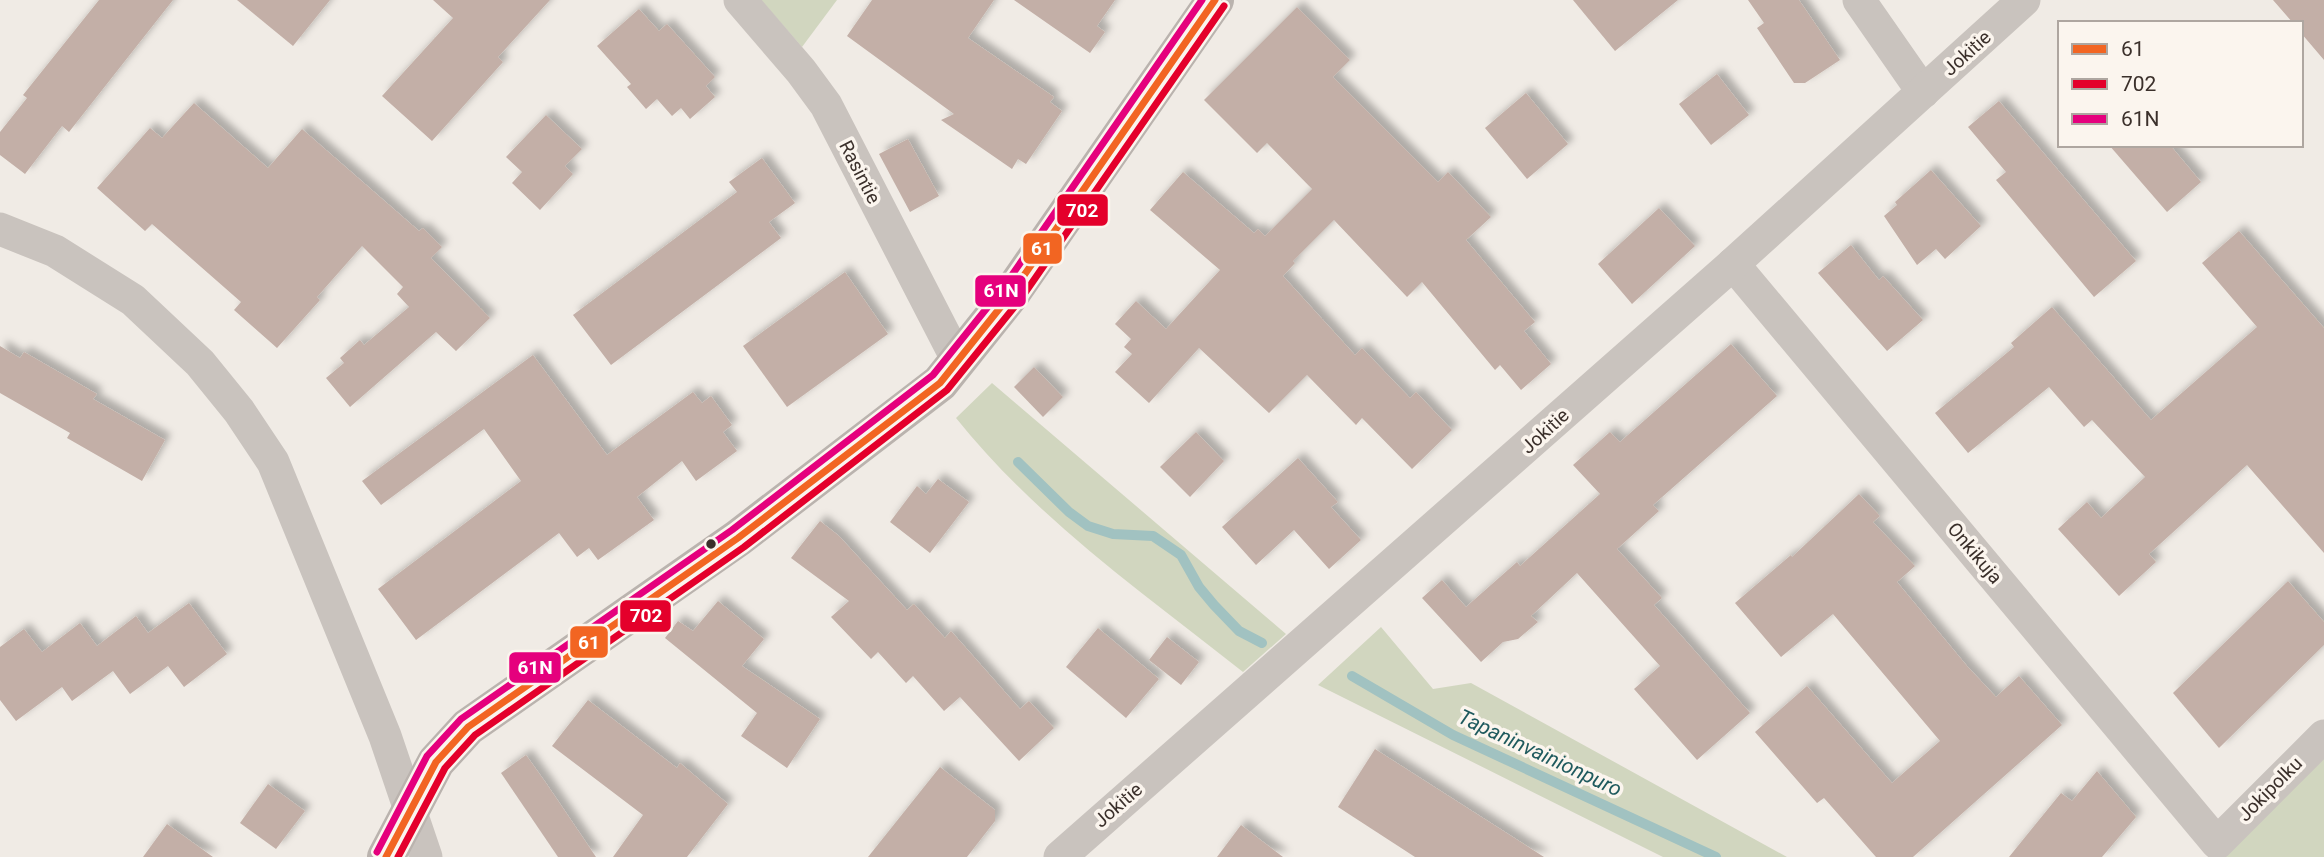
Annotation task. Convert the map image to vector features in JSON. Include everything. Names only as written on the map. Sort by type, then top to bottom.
[{"type":"street","name":"Rasintie","points":[[740,0],[801,71],[826,105],[957,359]]},
{"type":"street","points":[[386,857],[436,762],[468,727],[738,538],[940,383],[1012,294],[1215,0]]},
{"type":"street","points":[[1859,0],[1923,92]]},
{"type":"street","name":"Jokitie","points":[[1060,857],[1733,264],[2024,0]]},
{"type":"street","points":[[0,229],[55,251],[133,300],[200,363],[239,411],[273,462],[385,736],[426,857]]},
{"type":"street","name":"Onkikuja","points":[[1733,264],[2217,843]]},
{"type":"street","name":"Jokipolku","points":[[2217,843],[2324,736]]},
{"type":"green space","points":[[761,0],[837,0],[802,47]]},
{"type":"green space","points":[[992,383],[1286,634],[1243,672],[1092,553],[1021,489],[956,418]]},
{"type":"green space","points":[[1381,627],[1433,689],[1471,683],[1787,857],[1663,857],[1318,685]]},
{"type":"green space","points":[[2324,755],[2324,857],[2223,857]]},
{"type":"building","points":[[99,0],[173,0],[69,132],[62,126],[25,174],[0,155],[0,132],[27,98],[23,95]]},
{"type":"building","points":[[237,0],[330,0],[293,46]]},
{"type":"building","points":[[433,0],[550,0],[498,57],[503,62],[432,141],[382,96],[453,18]]},
{"type":"building","points":[[872,0],[994,0],[968,38],[1054,97],[1050,102],[1062,111],[1026,164],[1018,159],[1012,169],[941,120],[954,114],[847,36]]},
{"type":"building","points":[[1014,0],[1115,0],[1097,26],[1105,32],[1090,53]]},
{"type":"building","points":[[1573,0],[1678,0],[1615,51]]},
{"type":"building","points":[[1748,0],[1799,0],[1840,60],[1805,83],[1794,83],[1757,28],[1764,23]]},
{"type":"building","points":[[2273,0],[2324,0],[2324,60],[2303,35],[2303,21],[2291,21]]},
{"type":"building","points":[[1297,7],[1350,60],[1333,77],[1438,182],[1448,172],[1491,217],[1466,240],[1535,322],[1524,331],[1551,364],[1521,390],[1500,365],[1495,370],[1422,282],[1407,297],[1334,220],[1293,261],[1295,263],[1283,276],[1355,355],[1362,348],[1410,398],[1416,392],[1452,430],[1412,469],[1362,418],[1356,425],[1307,375],[1269,413],[1199,348],[1149,403],[1115,372],[1132,354],[1124,347],[1131,339],[1115,324],[1136,301],[1166,329],[1220,270],[1150,210],[1183,172],[1254,233],[1258,229],[1265,236],[1312,189],[1267,143],[1257,153],[1204,100]]},
{"type":"building","points":[[639,9],[659,31],[667,24],[715,77],[706,86],[715,97],[690,119],[681,108],[672,116],[657,99],[646,109],[627,87],[631,84],[597,46]]},
{"type":"building","points":[[1717,74],[1749,115],[1711,145],[1679,104]]},
{"type":"building","points":[[1526,93],[1568,144],[1527,179],[1485,128]]},
{"type":"building","points":[[1999,101],[2136,261],[2094,297],[1996,180],[2006,172],[1968,127]]},
{"type":"building","points":[[194,103],[268,168],[302,129],[419,231],[423,228],[442,247],[431,258],[490,318],[456,351],[436,332],[350,407],[326,378],[344,363],[340,358],[360,340],[364,345],[409,307],[397,294],[403,287],[362,246],[317,297],[320,300],[277,348],[234,310],[241,302],[152,224],[145,231],[97,188],[150,128],[162,138]]},
{"type":"building","points":[[546,115],[582,149],[565,166],[573,174],[540,210],[512,183],[522,172],[506,157]]},
{"type":"building","points":[[908,139],[939,196],[910,212],[879,154]]},
{"type":"building","points":[[2111,147],[2172,147],[2201,182],[2167,212]]},
{"type":"building","points":[[762,158],[795,203],[769,222],[781,238],[611,365],[573,315],[737,192],[729,182]]},
{"type":"building","points":[[1931,170],[1981,226],[1945,259],[1936,249],[1917,265],[1884,216],[1897,205],[1895,202]]},
{"type":"building","points":[[1659,208],[1695,246],[1632,304],[1598,264]]},
{"type":"building","points":[[2239,231],[2324,328],[2324,553],[2247,465],[2149,554],[2156,562],[2119,596],[2058,529],[2087,502],[2101,518],[2145,477],[2092,420],[2084,427],[2049,387],[1968,453],[1935,413],[2014,347],[2011,343],[2052,307],[2151,420],[2257,327],[2202,263]]},
{"type":"building","points":[[1851,245],[1879,280],[1883,276],[1923,320],[1887,351],[1818,273]]},
{"type":"building","points":[[845,272],[888,334],[787,407],[743,346]]},
{"type":"building","points":[[1731,344],[1777,396],[1653,505],[1659,511],[1617,549],[1662,598],[1654,605],[1750,713],[1697,760],[1634,689],[1660,666],[1577,573],[1531,616],[1538,622],[1518,639],[1503,642],[1481,662],[1422,598],[1442,580],[1466,607],[1517,562],[1520,566],[1600,494],[1573,465],[1610,432],[1620,442]]},
{"type":"building","points":[[0,346],[20,358],[24,352],[97,394],[93,399],[165,440],[142,481],[67,438],[70,433],[0,393]]},
{"type":"building","points":[[533,355],[607,455],[693,392],[702,403],[711,396],[732,425],[723,432],[737,451],[696,481],[682,461],[637,497],[654,520],[598,560],[589,548],[577,557],[559,533],[416,640],[378,589],[521,481],[484,429],[381,505],[362,481]]},
{"type":"building","points":[[1034,367],[1063,397],[1043,417],[1014,387]]},
{"type":"building","points":[[1196,432],[1224,461],[1190,497],[1160,467]]},
{"type":"building","points":[[1298,458],[1338,502],[1331,507],[1361,540],[1329,569],[1294,530],[1256,565],[1222,527]]},
{"type":"building","points":[[938,479],[969,502],[930,553],[890,522],[917,486],[926,494]]},
{"type":"building","points":[[1859,494],[1880,516],[1873,522],[1915,566],[1897,582],[1967,666],[1996,697],[2019,676],[2062,725],[1913,857],[1876,857],[1824,798],[1817,803],[1755,732],[1807,686],[1892,783],[1940,741],[1833,614],[1781,657],[1735,603],[1791,555],[1792,557]]},
{"type":"building","points":[[820,521],[839,536],[907,610],[914,604],[945,638],[951,631],[1020,709],[1029,701],[1054,728],[1019,761],[960,697],[944,711],[913,676],[906,683],[878,652],[871,659],[831,617],[849,601],[791,558]]},
{"type":"building","points":[[2288,581],[2324,622],[2324,645],[2219,748],[2173,693]]},
{"type":"building","points":[[718,601],[764,639],[742,666],[820,719],[787,768],[741,736],[757,713],[665,638],[678,621],[693,631]]},
{"type":"building","points":[[189,603],[227,654],[184,687],[168,666],[130,694],[113,671],[72,701],[62,687],[16,721],[0,700],[0,647],[24,629],[42,652],[80,623],[97,646],[136,616],[148,633]]},
{"type":"building","points":[[1098,628],[1159,679],[1126,718],[1066,667]]},
{"type":"building","points":[[1167,637],[1199,662],[1181,685],[1149,660]]},
{"type":"building","points":[[588,700],[677,768],[680,763],[728,804],[687,857],[613,857],[643,815],[552,746]]},
{"type":"building","points":[[1375,749],[1544,857],[1415,857],[1338,807]]},
{"type":"building","points":[[526,755],[596,857],[558,857],[501,773]]},
{"type":"building","points":[[940,767],[995,810],[995,821],[967,857],[868,857]]},
{"type":"building","points":[[2097,771],[2136,817],[2102,857],[2009,857],[2061,793],[2072,801]]},
{"type":"building","points":[[268,784],[305,811],[276,849],[240,823]]},
{"type":"building","points":[[167,824],[213,857],[143,857]]},
{"type":"building","points":[[1241,825],[1283,857],[1217,857]]},
{"type":"waterway","name":"Tapaninvainionpuro","points":[[1018,462],[1069,512],[1088,526],[1113,534],[1153,536],[1181,555],[1199,587],[1214,605],[1239,631],[1262,643]]},
{"type":"waterway","name":"Tapaninvainionpuro","points":[[1352,676],[1453,735],[1716,857]]},
{"type":"transit line","name":"61N","points":[[377,852],[427,756],[461,719],[732,530],[933,375],[1003,288],[1202,0]]},
{"type":"transit line","name":"61","points":[[386,857],[436,762],[468,727],[738,538],[940,383],[1011,294],[1215,0]]},
{"type":"transit line","name":"702","points":[[398,857],[445,768],[475,735],[744,547],[947,390],[1020,300],[1224,6]]}]
